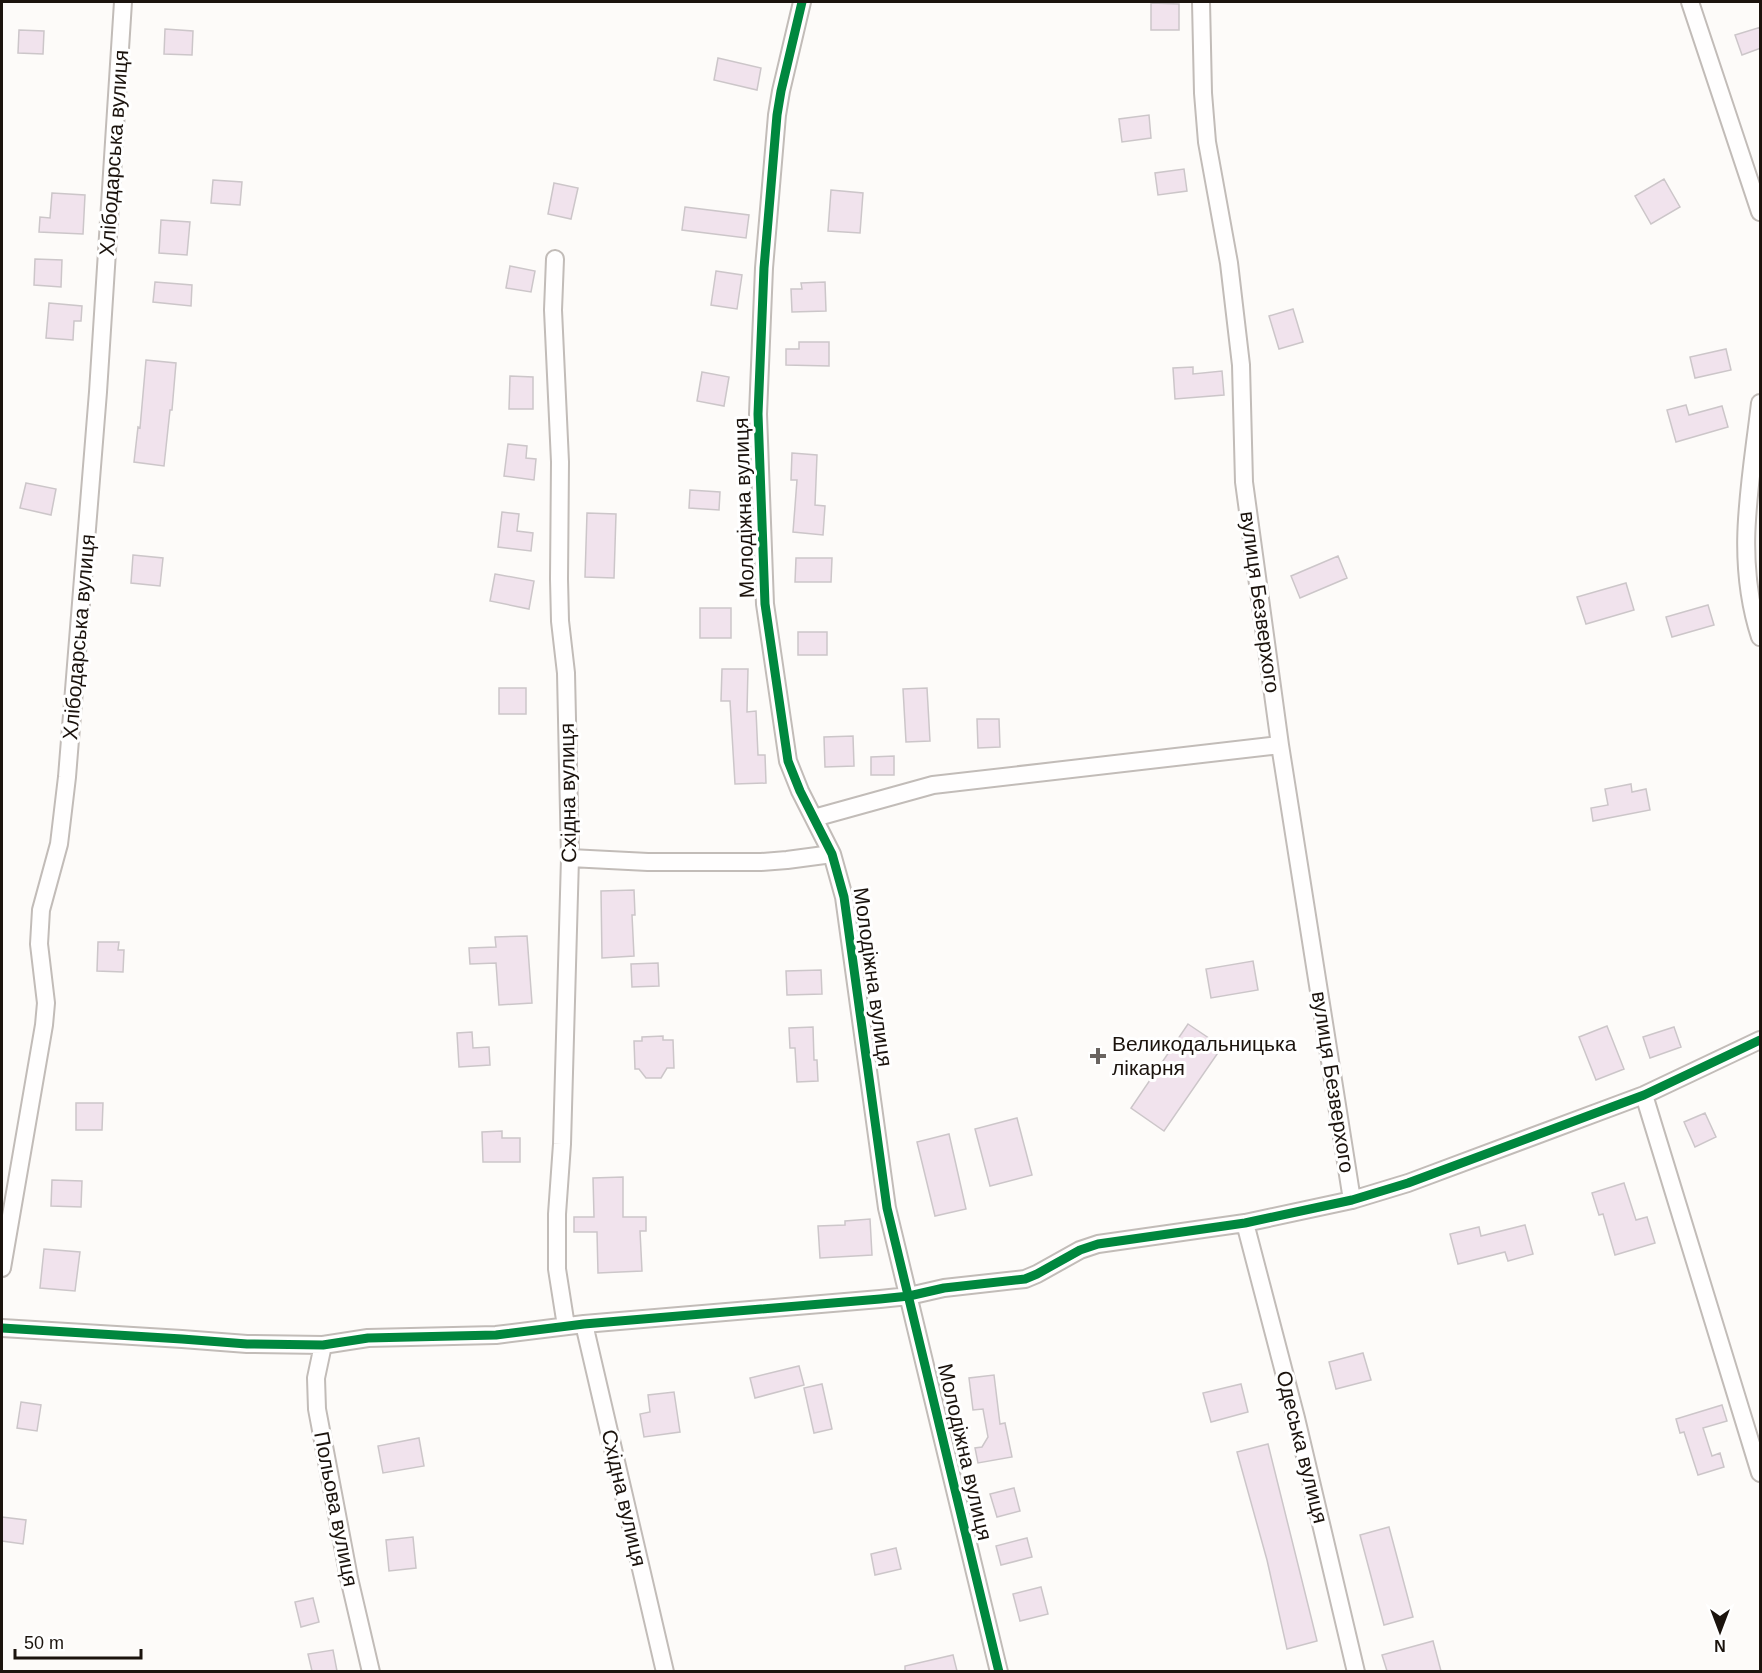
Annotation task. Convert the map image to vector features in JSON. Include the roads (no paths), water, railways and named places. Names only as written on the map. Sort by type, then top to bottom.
[{"type":"street","name":"Хлібодарська вулиця","points":[[2,1268],[44,1024],[46,1003],[39,944],[41,910],[58,844],[68,777],[99,381],[123,2]]},
{"type":"street","name":"Молодіжна вулиця","points":[[802,2],[777,115],[763,290],[759,424],[766,622],[788,761],[800,791],[832,854],[844,897],[887,1208],[999,1671]]},
{"type":"street","name":"вулиця Безверхого","points":[[1200,2],[1206,142],[1237,318],[1241,366],[1244,482],[1280,745],[1352,1200]]},
{"type":"street","points":[[1690,2],[1761,212]]},
{"type":"street","name":"Східна вулиця","points":[[555,259],[553,310],[560,462],[560,621],[566,673],[570,858],[562,1144],[556,1214],[557,1269],[566,1326]]},
{"type":"street","points":[[1761,403],[1748,509],[1746,561],[1747,583],[1761,637]]},
{"type":"street","points":[[814,818],[933,785],[1280,745]]},
{"type":"street","points":[[570,858],[648,862],[761,862],[832,854]]},
{"type":"street","points":[[2,1329],[247,1344],[323,1345],[369,1338],[496,1335],[584,1324],[840,1303],[909,1296],[944,1288],[1025,1279],[1080,1250],[1098,1244],[1245,1222],[1352,1200],[1408,1183],[1644,1095],[1761,1040]]},
{"type":"street","points":[[1644,1095],[1761,1473]]},
{"type":"street","name":"Одеська вулиця","points":[[1245,1222],[1296,1418],[1356,1671]]},
{"type":"street","name":"Східна вулиця","points":[[584,1324],[665,1671]]},
{"type":"street","name":"Польова вулиця","points":[[323,1345],[316,1378],[317,1408],[350,1578],[371,1671]]},
{"type":"place","name":"Великодальницька лікарня","points":[[1098,1056]]}]
